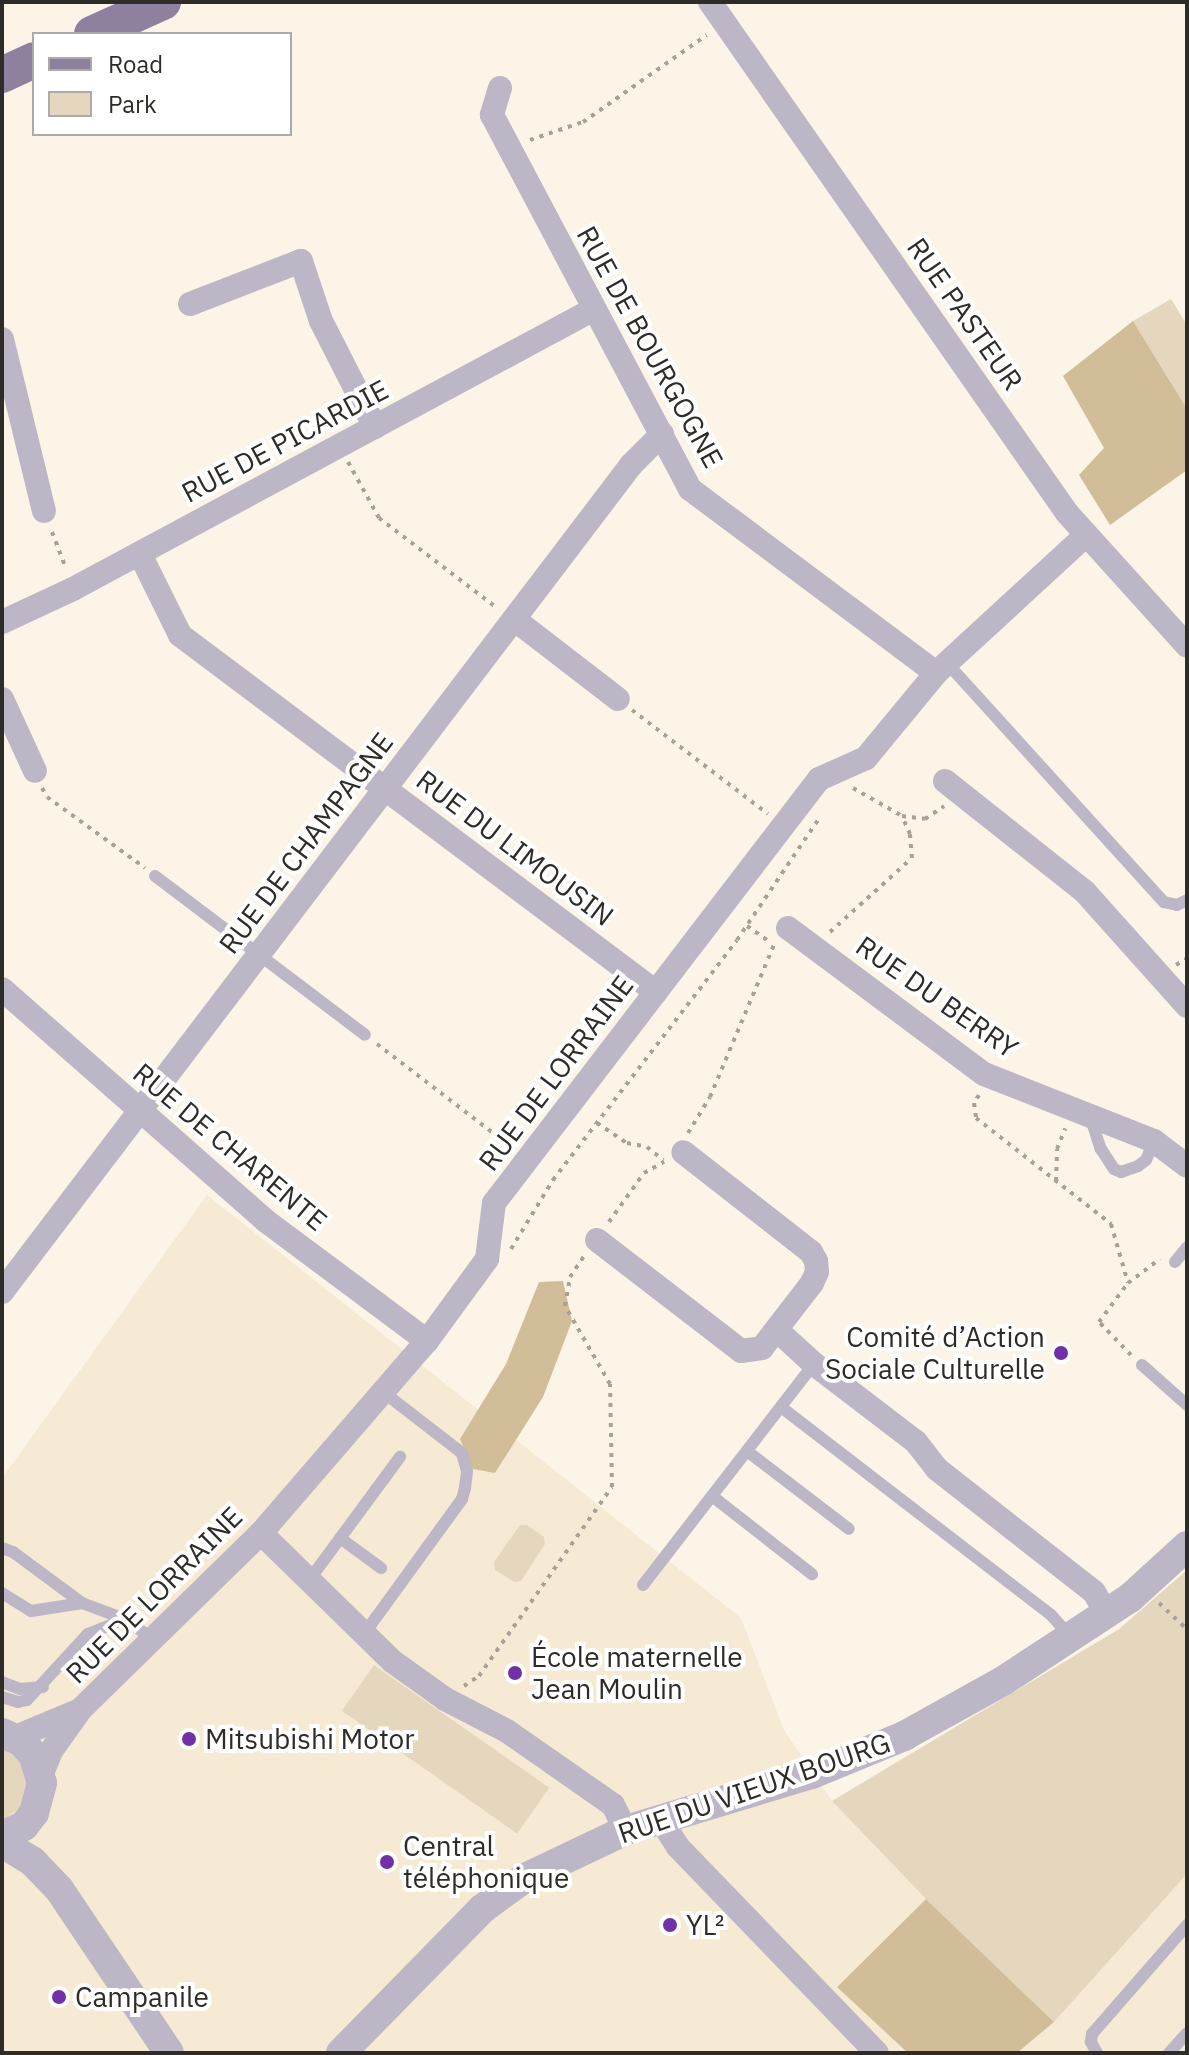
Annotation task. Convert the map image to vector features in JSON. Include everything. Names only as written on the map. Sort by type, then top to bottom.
[{"type":"main road","points":[[96,32],[163,2]]},
{"type":"main road","points":[[2,75],[32,61]]},
{"type":"street","name":"RUE PASTEUR","points":[[710,2],[1085,536],[1187,646]]},
{"type":"street","name":"RUE DE BOURGOGNE","points":[[500,88],[492,115],[690,489],[941,668]]},
{"type":"street","points":[[190,304],[301,261],[321,321],[375,427]]},
{"type":"street","name":"RUE DE PICARDIE","points":[[2,622],[140,554],[594,309]]},
{"type":"street","points":[[2,339],[44,511]]},
{"type":"street","name":"RUE DE CHAMPAGNE","points":[[5,1281],[139,1112],[631,465],[662,434]]},
{"type":"street","name":"RUE DE LORRAINE","points":[[41,1776],[51,1751],[80,1710],[261,1533],[427,1341],[487,1259],[494,1203],[819,779],[866,758],[941,668],[1085,536]]},
{"type":"street","name":"RUE DU LIMOUSIN","points":[[140,554],[180,635],[656,992]]},
{"type":"street","points":[[514,619],[618,699]]},
{"type":"street","points":[[2,699],[35,771]]},
{"type":"street","points":[[945,781],[1085,892],[1187,1006]]},
{"type":"street","name":"RUE DU BERRY","points":[[781,937],[815,948],[989,1076],[1154,1141],[1187,1166]]},
{"type":"street","name":"RUE DE CHARENTE","points":[[2,989],[266,1221],[427,1341]]},
{"type":"street","points":[[597,1240],[741,1351],[762,1348],[778,1331],[812,1283],[816,1261],[811,1252],[674,1157]]},
{"type":"street","points":[[778,1331],[814,1364],[916,1442],[937,1469],[1094,1592],[1106,1613]]},
{"type":"street","points":[[261,1533],[392,1661],[445,1699],[507,1731],[613,1805],[626,1830]]},
{"type":"street","name":"RUE DU VIEUX BOURG","points":[[341,2053],[482,1909],[554,1861],[626,1830],[860,1756],[904,1736],[1003,1681],[1106,1613],[1143,1588],[1187,1546]]},
{"type":"street","name":"RUE DE LORRAINE","points":[[8,1736],[80,1710]]},
{"type":"street","points":[[2,1836],[24,1826],[41,1799],[41,1776],[33,1754],[8,1736]]},
{"type":"street","points":[[34,1813],[39,1850],[59,1889],[169,2053]]},
{"type":"street","points":[[660,1819],[678,1847],[877,2053]]},
{"type":"street","points":[[2,1843],[32,1861],[59,1889]]},
{"type":"lane","points":[[941,668],[1164,902],[1177,905],[1187,900]]},
{"type":"lane","points":[[155,876],[365,1035]]},
{"type":"lane","points":[[1082,1113],[1114,1169],[1121,1172],[1146,1160],[1154,1141]]},
{"type":"lane","points":[[1175,1262],[1187,1247]]},
{"type":"lane","points":[[643,1585],[814,1364]]},
{"type":"lane","points":[[1142,1365],[1187,1405]]},
{"type":"lane","points":[[364,1634],[462,1499],[466,1480],[462,1453],[383,1392]]},
{"type":"lane","points":[[781,1407],[1051,1615],[1070,1637]]},
{"type":"lane","points":[[747,1451],[849,1529]]},
{"type":"lane","points":[[310,1579],[400,1457]]},
{"type":"lane","points":[[712,1496],[812,1574]]},
{"type":"lane","points":[[340,1538],[381,1568]]},
{"type":"lane","points":[[2,1548],[13,1552],[82,1603],[125,1619],[154,1640]]},
{"type":"lane","points":[[2,1593],[31,1611],[82,1603]]},
{"type":"lane","points":[[82,1603],[91,1620],[88,1634]]},
{"type":"lane","points":[[2,1697],[18,1702],[27,1700],[43,1687],[88,1634],[125,1619]]},
{"type":"lane","points":[[2,1682],[20,1689],[43,1687]]},
{"type":"lane","points":[[1097,2053],[1091,2042],[1092,2034],[1187,1925]]},
{"type":"lane","points":[[1169,2053],[1187,2033]]},
{"type":"path","points":[[509,148],[583,122],[725,23]]},
{"type":"path","points":[[340,446],[379,518],[408,543],[514,619]]},
{"type":"path","points":[[44,511],[73,589]]},
{"type":"path","points":[[618,699],[784,826]]},
{"type":"path","points":[[35,771],[47,797],[155,876]]},
{"type":"path","points":[[847,785],[902,816],[925,819],[944,810],[945,781]]},
{"type":"path","points":[[487,1259],[510,1250],[553,1180],[737,940],[828,807]]},
{"type":"path","points":[[815,948],[912,858],[910,834],[902,816]]},
{"type":"path","points":[[445,1699],[479,1676],[612,1487],[610,1384],[565,1306],[570,1277],[644,1173],[674,1157],[710,1097],[781,937]]},
{"type":"path","points":[[365,1035],[528,1159]]},
{"type":"path","points":[[989,1076],[974,1103],[976,1118],[1111,1224],[1128,1283]]},
{"type":"path","points":[[1056,1181],[1057,1149],[1082,1113]]},
{"type":"path","points":[[597,1123],[627,1143],[674,1157]]},
{"type":"path","points":[[1142,1365],[1099,1322],[1128,1283],[1158,1259],[1175,1262]]},
{"type":"path","points":[[1143,1588],[1187,1629]]},
{"type":"shaded area","points":[[1133,321],[1187,409],[1187,470],[1110,525],[1079,475],[1104,448],[1063,376]]},
{"type":"shaded area","points":[[207,1195],[741,1618],[784,1730],[832,1801],[926,1899],[837,1986],[908,2053],[2,2053],[2,1478]]},
{"type":"shaded area","points":[[563,1281],[572,1321],[543,1397],[495,1473],[473,1469],[460,1439],[506,1364],[539,1282]]},
{"type":"shaded area","points":[[1187,1874],[1187,2053],[1017,2053],[1054,2022]]},
{"type":"shaded area","points":[[926,1899],[1054,2022],[1017,2053],[908,2053],[837,1987]]},
{"type":"green space","points":[[1171,299],[1187,325],[1187,409],[1133,321]]},
{"type":"green space","points":[[520,1525],[527,1525],[544,1537],[545,1544],[521,1581],[514,1582],[495,1570],[494,1562]]},
{"type":"green space","points":[[1187,1570],[1187,1874],[1054,2022],[926,1899],[832,1801],[1119,1629]]},
{"type":"green space","points":[[374,1665],[549,1788],[517,1834],[342,1711]]},
{"type":"green space","points":[[2,1747],[23,1763],[29,1785],[22,1806],[2,1821]]},
{"type":"place","name":"Comité d’Action Sociale Culturelle","points":[[1061,1353]]},
{"type":"place","name":"École maternelle Jean Moulin","points":[[515,1673]]},
{"type":"place","name":"Mitsubishi Motor","points":[[189,1739]]},
{"type":"place","name":"Central téléphonique","points":[[387,1862]]},
{"type":"place","name":"YL²","points":[[670,1925]]},
{"type":"place","name":"Campanile","points":[[59,1997]]}]
